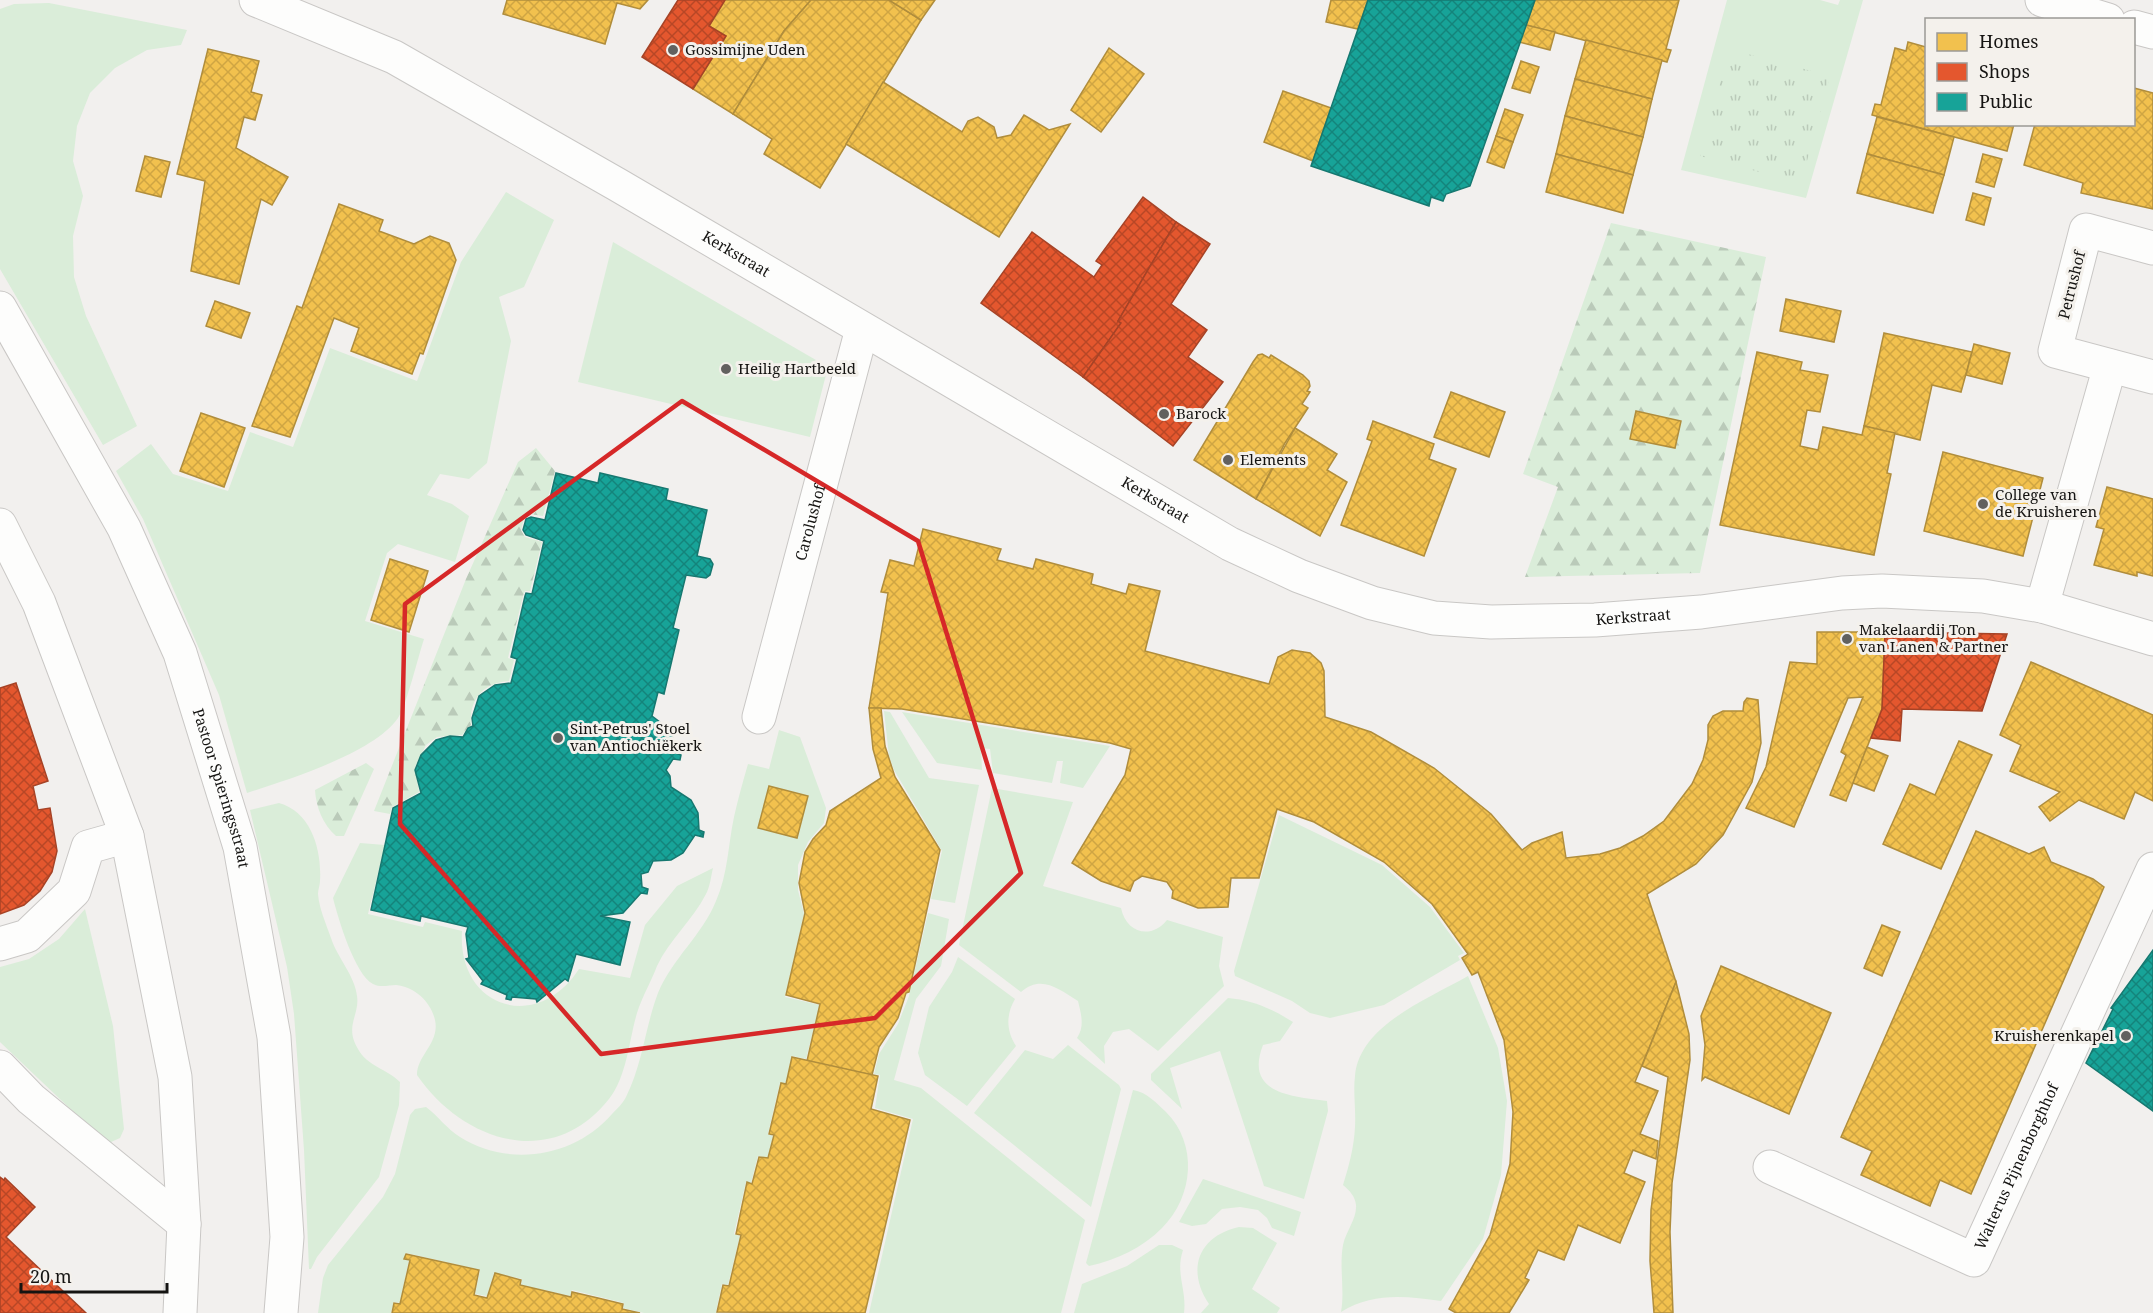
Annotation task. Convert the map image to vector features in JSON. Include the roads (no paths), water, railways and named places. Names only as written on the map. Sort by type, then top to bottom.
[{"type":"street","name":"Kerkstraat","points":[[256,0],[394,57],[618,185],[1230,544],[1299,576],[1372,603],[1434,618],[1491,622],[1595,620],[1701,612],[1842,593],[1882,591],[1983,596],[2042,606],[2153,639]]},
{"type":"street","points":[[2042,0],[2101,18]]},
{"type":"street","points":[[2135,28],[2153,32]]},
{"type":"street","name":"Petrushof","points":[[2153,248],[2086,230],[2055,351],[2153,377]]},
{"type":"street","name":"Pastoor Spieringsstraat","points":[[0,308],[124,528],[180,653],[240,847],[274,1038],[287,1237],[280,1313]]},
{"type":"street","name":"Carolushof","points":[[759,717],[862,329]]},
{"type":"street","points":[[2042,606],[2110,366]]},
{"type":"street","points":[[0,525],[39,603],[128,836],[175,1077],[184,1224],[180,1313]]},
{"type":"street","points":[[0,944],[27,936],[74,891],[88,848],[128,836]]},
{"type":"street","name":"Walterus Pijnenborghhof","points":[[1770,1167],[1974,1260],[2153,869]]},
{"type":"street","points":[[0,1067],[31,1099],[184,1224]]},
{"type":"place","name":"Gossimijne Uden","points":[[673,50]]},
{"type":"place","name":"Heilig Hartbeeld","points":[[726,369]]},
{"type":"place","name":"Barock","points":[[1164,414]]},
{"type":"place","name":"Elements","points":[[1228,460]]},
{"type":"place","name":"College van de Kruisheren","points":[[1983,504]]},
{"type":"place","name":"Makelaardij Ton van Lanen & Partner","points":[[1847,639]]},
{"type":"place","name":"Sint-Petrus' Stoel van Antiochiëkerk","points":[[558,738]]},
{"type":"place","name":"Kruisherenkapel","points":[[2126,1036]]}]
